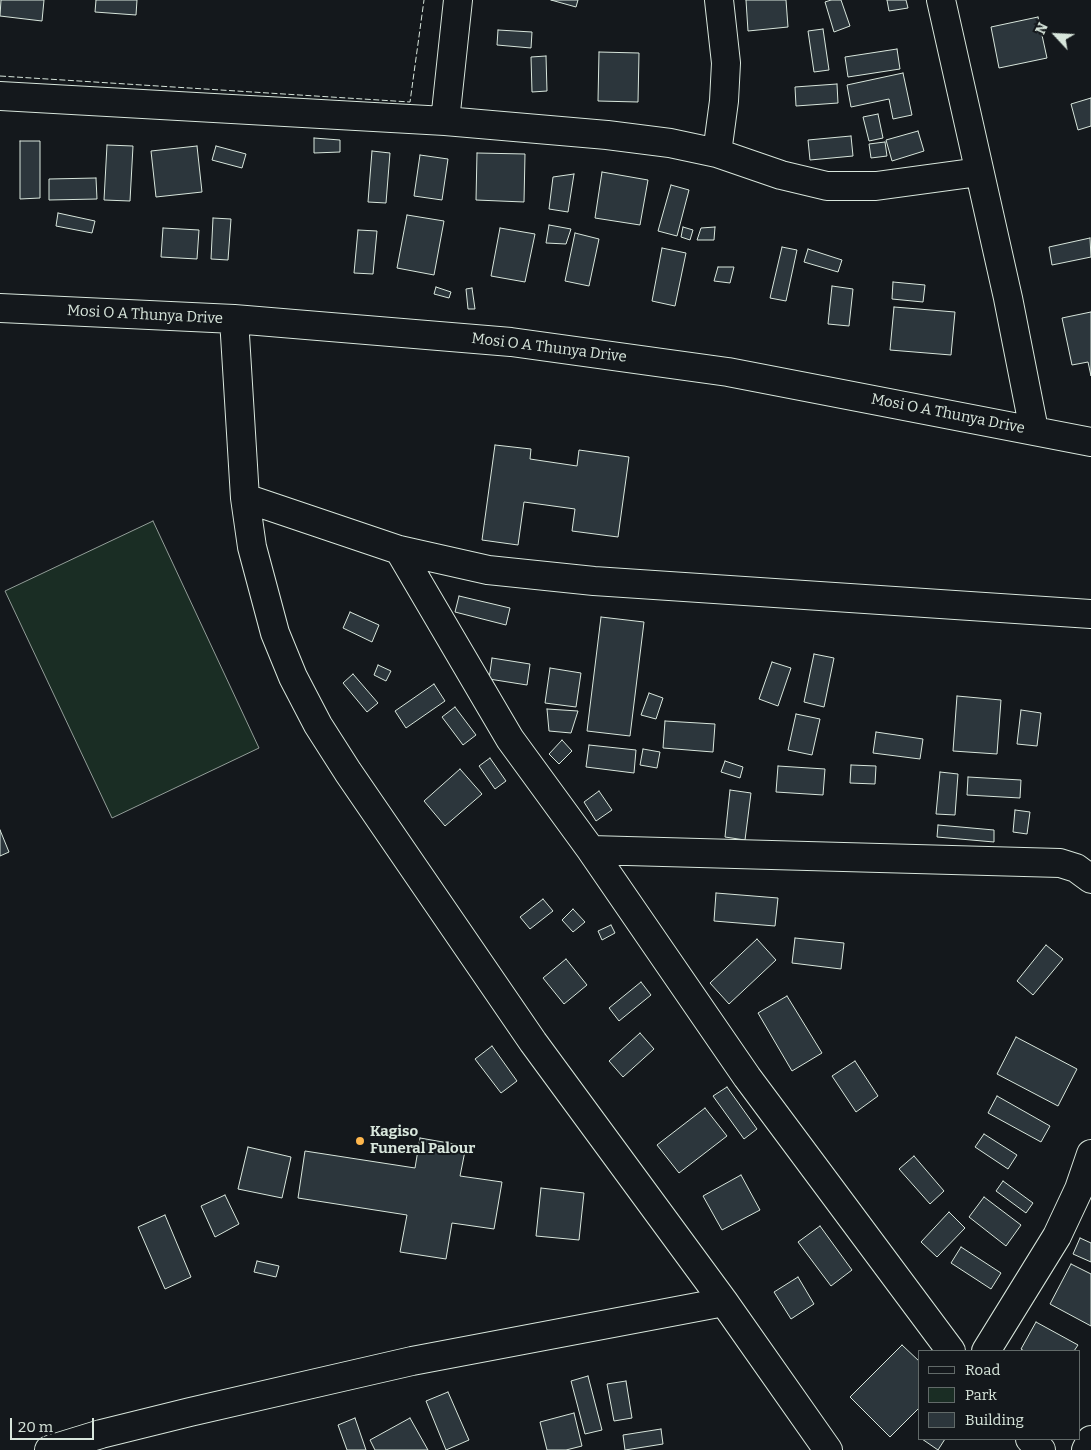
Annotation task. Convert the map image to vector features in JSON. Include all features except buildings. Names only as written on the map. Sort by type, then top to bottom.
[{"type":"street","points":[[445,121],[458,0]]},
{"type":"street","points":[[717,152],[724,101],[726,63],[719,0]]},
{"type":"street","points":[[941,0],[1008,298],[1034,430]]},
{"type":"street","points":[[0,96],[445,121],[608,135],[670,143],[717,152],[781,175],[827,186],[876,186],[979,172]]},
{"type":"street","name":"Mosi O A Thunya Drive","points":[[0,308],[234,319],[512,342],[728,372],[1091,442]]},
{"type":"street","points":[[234,319],[245,498],[252,548],[275,633],[293,677],[318,725],[348,772],[533,1042],[724,1302],[828,1450]]},
{"type":"street","points":[[245,498],[399,550],[488,570],[594,581],[1091,614]]},
{"type":"street","points":[[399,550],[510,739],[591,850],[747,1077],[950,1350]]},
{"type":"street","points":[[591,850],[1060,863],[1076,868],[1091,879]]},
{"type":"street","points":[[987,1350],[1057,1236],[1079,1189],[1091,1154]]},
{"type":"street","points":[[49,1450],[101,1434],[190,1412],[412,1361],[724,1302]]},
{"type":"street","points":[[1031,1440],[1041,1450]]},
{"type":"street","points":[[1086,1450],[1091,1440]]},
{"type":"green space","points":[[153,521],[259,748],[112,818],[5,591]]},
{"type":"fence","points":[[0,76],[410,102],[424,0]]},
{"type":"place","name":"Kagiso Funeral Palour","points":[[360,1141]]}]
